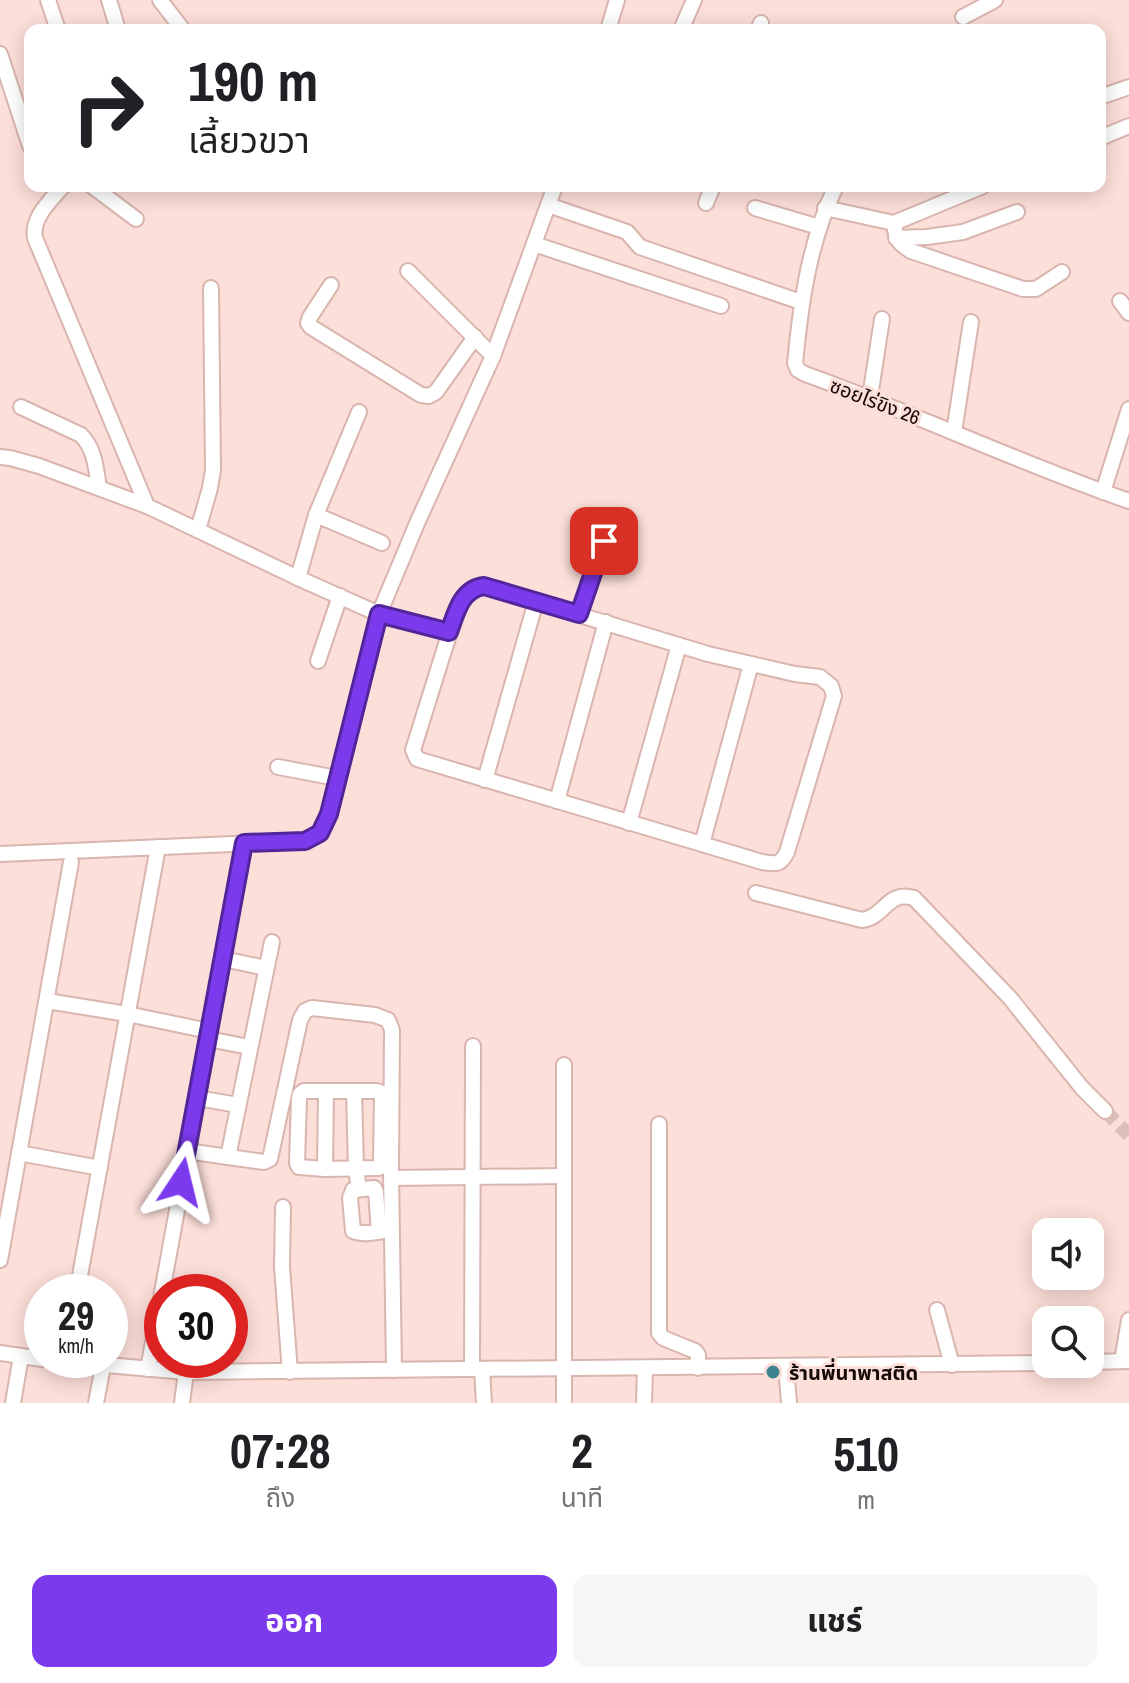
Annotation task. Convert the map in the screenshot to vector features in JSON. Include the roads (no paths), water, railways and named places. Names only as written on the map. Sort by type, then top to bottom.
[{"type":"street","points":[[48,0],[56,24]]},
{"type":"street","points":[[109,0],[116,24]]},
{"type":"street","points":[[160,0],[178,24]]},
{"type":"street","points":[[610,24],[617,0]]},
{"type":"street","points":[[684,24],[694,0]]},
{"type":"street","points":[[963,17],[995,0]]},
{"type":"street","points":[[0,54],[24,128]]},
{"type":"street","points":[[1106,95],[1129,87]]},
{"type":"street","points":[[1106,136],[1129,126]]},
{"type":"street","points":[[45,192],[49,203]]},
{"type":"street","points":[[58,192],[36,222],[33,230],[35,238],[147,506]]},
{"type":"street","points":[[100,192],[136,219]]},
{"type":"street","points":[[0,854],[305,841],[320,833],[329,814],[379,614],[493,356],[553,192]]},
{"type":"street","points":[[706,203],[711,192]]},
{"type":"street","name":"ซอยไร่ขิง 26","points":[[833,192],[819,227],[801,302],[795,363],[798,370],[1129,501]]},
{"type":"street","points":[[895,230],[971,192]]},
{"type":"street","points":[[548,205],[627,232],[640,247],[801,302]]},
{"type":"street","points":[[755,208],[819,227]]},
{"type":"street","points":[[825,208],[927,237],[963,232],[1017,212]]},
{"type":"street","points":[[895,230],[901,244],[920,255],[1023,289],[1036,289],[1062,272]]},
{"type":"street","points":[[534,244],[721,306]]},
{"type":"street","points":[[408,271],[493,356]]},
{"type":"street","points":[[331,285],[310,317],[308,323],[311,327],[421,395],[429,396],[436,392],[475,337]]},
{"type":"street","points":[[198,530],[213,470],[211,288]]},
{"type":"street","points":[[870,397],[882,319]]},
{"type":"street","points":[[954,432],[971,322]]},
{"type":"street","points":[[21,407],[81,435],[93,454],[99,488]]},
{"type":"street","points":[[1103,492],[1129,409]]},
{"type":"street","points":[[298,578],[316,515],[359,412]]},
{"type":"street","points":[[0,457],[39,466],[147,506],[379,614],[449,632]]},
{"type":"street","points":[[316,515],[382,543]]},
{"type":"street","points":[[579,614],[604,541]]},
{"type":"street","points":[[484,586],[536,601],[679,645],[795,674],[820,677],[831,686],[834,696],[782,860],[775,864],[762,862],[417,759],[413,750],[449,632],[465,596],[473,587],[484,586]]},
{"type":"street","points":[[318,661],[340,596]]},
{"type":"street","points":[[485,780],[536,601]]},
{"type":"street","points":[[557,801],[606,622]]},
{"type":"street","points":[[629,823],[679,645]]},
{"type":"street","points":[[702,844],[751,664]]},
{"type":"street","points":[[278,767],[337,778]]},
{"type":"street","points":[[165,1274],[244,843]]},
{"type":"street","points":[[80,1274],[158,847]]},
{"type":"street","points":[[0,1260],[71,862]]},
{"type":"street","points":[[756,893],[862,920],[872,919],[896,897],[904,895],[914,898],[1010,998],[1082,1088],[1105,1111]]},
{"type":"street","points":[[228,1157],[272,942]]},
{"type":"street","points":[[223,959],[266,968]]},
{"type":"street","points":[[47,1001],[127,1014],[249,1047]]},
{"type":"street","points":[[187,1151],[264,1162],[270,1159],[300,1020],[305,1011],[312,1008],[375,1015],[388,1020],[392,1030],[391,1178],[385,1231]]},
{"type":"street","points":[[473,1046],[477,1369],[484,1403]]},
{"type":"street","points":[[564,1065],[564,1403]]},
{"type":"street","points":[[304,1091],[354,1091],[382,1093],[379,1168],[299,1167],[300,1094],[304,1091]]},
{"type":"street","points":[[325,1169],[326,1091]]},
{"type":"street","points":[[354,1091],[359,1189]]},
{"type":"street","points":[[197,1098],[238,1105]]},
{"type":"street","points":[[659,1124],[659,1333],[663,1338],[695,1351],[698,1368]]},
{"type":"street","points":[[19,1153],[100,1168]]},
{"type":"street","points":[[391,1178],[563,1176]]},
{"type":"street","points":[[385,1231],[360,1234],[353,1231],[350,1198],[353,1190],[374,1188],[385,1231],[394,1370]]},
{"type":"street","points":[[283,1207],[282,1267],[290,1372]]},
{"type":"street","points":[[937,1310],[952,1365]]},
{"type":"street","points":[[1104,1362],[1126,1361],[1129,1320]]},
{"type":"street","points":[[0,1353],[24,1356]]},
{"type":"street","points":[[13,1403],[21,1356]]},
{"type":"street","points":[[248,1372],[1032,1363]]},
{"type":"street","points":[[786,1367],[789,1403]]},
{"type":"street","points":[[644,1403],[645,1368]]},
{"type":"street","points":[[96,1403],[101,1378]]},
{"type":"street","points":[[182,1403],[185,1378]]},
{"type":"tunnel","points":[[1105,1111],[1129,1135]]},
{"type":"place","name":"ร้านพี่นาพาสติด","points":[[773,1372]]}]
